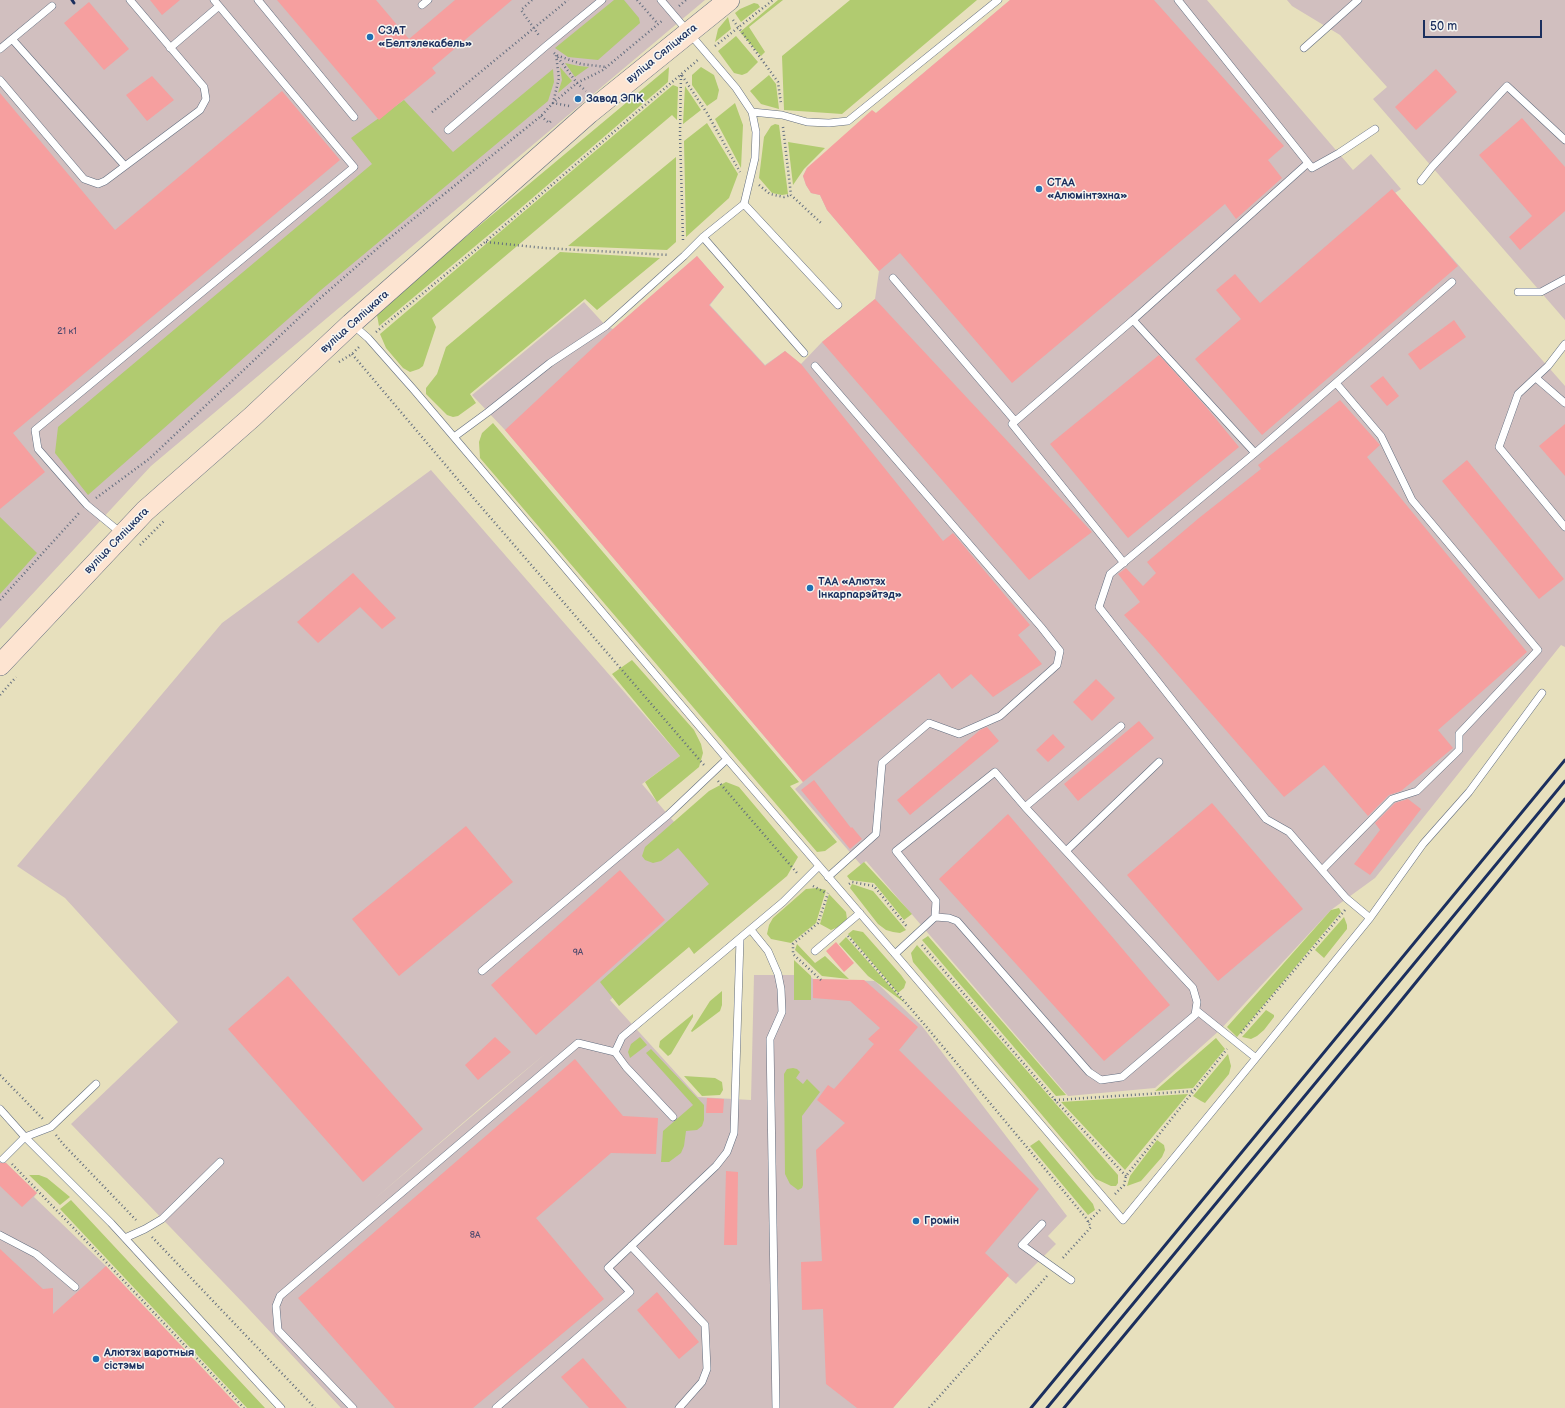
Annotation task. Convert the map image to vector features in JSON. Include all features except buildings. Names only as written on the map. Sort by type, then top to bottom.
[{"type":"main road","name":"вуліца Сяліцкага","points":[[0,665],[129,542],[145,511],[252,417],[351,324],[589,113],[729,0]]},
{"type":"lane","points":[[0,80],[84,179],[98,184],[105,181],[200,110],[206,99],[204,87],[130,0]]},
{"type":"lane","points":[[258,0],[354,117]]},
{"type":"lane","points":[[422,5],[428,0]]},
{"type":"lane","points":[[448,130],[602,0]]},
{"type":"lane","points":[[454,437],[550,363],[606,326],[703,237],[744,204],[756,158],[756,132],[752,112],[736,88],[661,0]]},
{"type":"lane","points":[[752,112],[782,115],[807,122],[829,123],[848,121],[998,0]]},
{"type":"lane","points":[[1178,0],[1312,168],[1339,153],[1375,129]]},
{"type":"lane","points":[[1304,48],[1358,0]]},
{"type":"lane","points":[[129,542],[87,505],[38,449],[35,430],[354,167],[216,3],[170,48]]},
{"type":"lane","points":[[0,49],[52,6]]},
{"type":"lane","points":[[12,40],[125,166]]},
{"type":"lane","points":[[1421,181],[1432,167],[1507,86],[1565,140]]},
{"type":"lane","points":[[1124,563],[1012,424],[1133,320],[1308,162]]},
{"type":"lane","points":[[744,204],[838,305]]},
{"type":"lane","points":[[703,237],[804,353]]},
{"type":"lane","points":[[893,278],[1015,421]]},
{"type":"lane","points":[[1518,292],[1541,292],[1565,279]]},
{"type":"lane","points":[[1370,918],[1352,903],[1289,832],[1266,819],[1099,607],[1110,574],[1255,453],[1452,282]]},
{"type":"lane","points":[[1133,320],[1255,453]]},
{"type":"lane","points":[[351,324],[368,338],[454,437],[818,866],[896,954],[1123,1220],[1370,918],[1423,844],[1469,792],[1542,694]]},
{"type":"lane","points":[[1565,344],[1548,366],[1518,394],[1499,447],[1565,527]]},
{"type":"lane","points":[[815,366],[1060,651],[1057,665],[1000,716],[959,734],[929,724],[882,763],[876,834],[828,877]]},
{"type":"lane","points":[[1536,378],[1565,403]]},
{"type":"lane","points":[[1322,870],[1392,799],[1416,791],[1459,750],[1459,734],[1538,650],[1412,500],[1381,436],[1336,383]]},
{"type":"lane","points":[[1025,807],[1122,726]]},
{"type":"lane","points":[[482,971],[668,815],[727,759]]},
{"type":"lane","points":[[1066,850],[1159,762]]},
{"type":"lane","points":[[896,954],[935,917],[936,901],[896,851],[995,772],[1025,807],[1193,988],[1197,1002],[1195,1015],[1122,1077],[1101,1080],[1089,1072],[956,921],[949,918],[935,917]]},
{"type":"lane","points":[[615,1052],[622,1037],[751,930],[804,882],[818,866]]},
{"type":"lane","points":[[815,951],[860,913]]},
{"type":"lane","points":[[751,930],[768,951],[778,974],[782,997],[782,1012],[770,1038],[776,1408]]},
{"type":"lane","points":[[496,1408],[630,1292],[608,1268],[716,1166],[727,1152],[734,1133],[740,939]]},
{"type":"lane","points":[[1196,1010],[1256,1058]]},
{"type":"lane","points":[[353,1408],[278,1330],[276,1306],[280,1296],[578,1043],[615,1052],[626,1067],[673,1117]]},
{"type":"lane","points":[[4,1158],[26,1137],[51,1127],[96,1084]]},
{"type":"lane","points":[[0,1109],[125,1238],[281,1408]]},
{"type":"lane","points":[[125,1238],[162,1219],[220,1162]]},
{"type":"lane","points":[[1042,1224],[1022,1245],[1071,1280]]},
{"type":"lane","points":[[0,1235],[36,1254],[75,1287]]},
{"type":"lane","points":[[632,1246],[705,1325],[707,1369],[702,1382],[678,1408]]},
{"type":"path","points":[[532,0],[521,10],[546,46],[556,55],[577,83],[586,92]]},
{"type":"path","points":[[432,112],[568,0]]},
{"type":"path","points":[[637,0],[658,24]]},
{"type":"path","points":[[0,600],[87,505],[149,459],[386,241],[541,116],[577,83],[607,66],[685,0]]},
{"type":"path","points":[[337,364],[352,354],[368,338],[486,242],[681,74],[772,0]]},
{"type":"path","points":[[556,55],[581,64],[607,66]]},
{"type":"path","points":[[554,103],[559,78],[556,55]]},
{"type":"path","points":[[681,74],[707,113],[740,172],[770,194],[784,197],[791,195]]},
{"type":"path","points":[[486,242],[544,248],[684,256],[680,134],[681,74]]},
{"type":"path","points":[[554,103],[569,106]]},
{"type":"path","points":[[352,354],[475,500],[804,882],[827,894],[839,890],[852,882],[874,886],[1055,1100],[1126,1176]]},
{"type":"path","points":[[129,542],[170,515]]},
{"type":"path","points":[[0,695],[21,671]]},
{"type":"path","points":[[821,980],[793,954],[793,944],[818,923],[827,894]]},
{"type":"path","points":[[1088,1222],[1124,1185],[1126,1176],[1193,1091],[1352,903]]},
{"type":"path","points":[[841,928],[1019,1137],[1086,1218],[1090,1227],[929,1408]]},
{"type":"path","points":[[0,1075],[51,1127],[62,1144],[315,1408]]},
{"type":"path","points":[[1055,1100],[1193,1091]]},
{"type":"path","points":[[4,1158],[89,1244],[244,1408]]},
{"type":"shaded area","points":[[0,0],[705,0],[151,466],[0,629]]},
{"type":"shaded area","points":[[1010,0],[1207,0],[1353,170],[1371,154],[1401,189],[1395,193],[1565,386],[1565,647],[1561,645],[1375,878],[1331,910],[1220,1030],[1155,1088],[1068,1096],[866,861],[861,865],[795,789],[803,782],[505,430],[472,395],[584,302],[606,326],[613,329],[697,256],[724,287],[710,305],[765,365],[785,351],[801,364],[822,342],[875,299],[879,271],[827,210],[820,195],[811,193],[803,176],[807,168],[876,113]]},
{"type":"shaded area","points":[[1287,0],[1565,0],[1565,320],[1373,99],[1387,87],[1340,35],[1292,6]]},
{"type":"shaded area","points":[[431,470],[680,756],[642,784],[735,894],[610,1000],[698,1097],[751,1100],[754,975],[809,975],[813,979],[875,981],[922,1026],[1067,1216],[1048,1236],[1056,1244],[1016,1284],[1007,1276],[893,1408],[341,1408],[247,1307],[71,1124],[178,1022],[65,898],[17,866],[222,623]],"holes":[[[545,1054],[372,1201],[486,1103]]]},
{"type":"shaded area","name":"Алютэх варотныя сістэмы","points":[[0,1157],[37,1193],[34,1197],[106,1266],[240,1408],[0,1408]]},
{"type":"green space","points":[[614,0],[624,0],[639,18],[640,23],[598,60],[568,57],[555,48]]},
{"type":"green space","points":[[778,0],[783,0],[749,27],[765,52],[761,56],[740,32]]},
{"type":"green space","points":[[850,0],[977,0],[842,114],[784,110],[782,56]]},
{"type":"green space","points":[[754,3],[758,4],[760,7],[741,22],[735,13],[740,9]]},
{"type":"green space","points":[[728,17],[731,29],[715,42],[718,29]]},
{"type":"green space","points":[[736,36],[758,62],[747,73],[742,75],[734,73],[718,51]]},
{"type":"green space","points":[[565,63],[579,66],[589,67],[575,77]]},
{"type":"green space","points":[[560,67],[572,81],[558,93],[562,80]]},
{"type":"green space","points":[[669,67],[668,82],[509,218],[379,326],[377,315],[388,302]]},
{"type":"green space","points":[[701,67],[714,75],[719,90],[717,99],[707,106],[692,85],[692,75]]},
{"type":"green space","points":[[553,69],[554,82],[548,101],[321,290],[88,495],[55,453],[58,427],[372,164],[351,138],[404,100],[453,152]]},
{"type":"green space","points":[[769,75],[776,84],[779,109],[761,104],[750,91]]},
{"type":"green space","points":[[673,85],[678,87],[677,120],[672,115],[432,318],[436,327],[423,366],[410,372],[403,368],[386,348],[380,334]]},
{"type":"green space","points":[[685,86],[701,110],[683,124]]},
{"type":"green space","points":[[735,103],[743,125],[741,168],[715,119]]},
{"type":"green space","points":[[707,123],[738,174],[729,198],[686,237],[684,141]]},
{"type":"green space","points":[[775,124],[779,125],[788,194],[782,195],[772,193],[759,178],[764,137],[771,126]]},
{"type":"green space","points":[[788,142],[825,148],[804,169],[793,185]]},
{"type":"green space","points":[[676,157],[676,242],[667,250],[568,246]]},
{"type":"green space","points":[[560,252],[660,258],[597,310],[585,299],[470,394],[476,403],[458,416],[453,417],[447,415],[426,394],[426,388],[437,374],[446,347]]},
{"type":"green space","points":[[493,423],[799,782],[790,786],[837,842],[825,851],[817,852],[480,458],[479,442],[482,433]]},
{"type":"green space","points":[[0,517],[37,553],[0,594]]},
{"type":"green space","points":[[632,660],[694,730],[701,744],[703,753],[699,767],[657,802],[645,782],[680,756],[612,674]]},
{"type":"green space","points":[[726,782],[739,787],[798,857],[787,876],[694,954],[689,947],[619,1006],[600,982],[709,884],[678,848],[661,861],[653,863],[645,860],[642,856],[645,847],[709,791]]},
{"type":"green space","points":[[864,862],[912,914],[904,920],[874,883],[850,880],[847,876]]},
{"type":"green space","points":[[852,884],[873,891],[906,930],[900,933],[893,932],[886,930],[878,924],[850,888]]},
{"type":"green space","points":[[817,888],[826,890],[816,923],[791,943],[771,939],[767,934],[769,925],[773,918],[806,889]]},
{"type":"green space","points":[[829,894],[846,912],[847,919],[843,925],[831,930],[820,924]]},
{"type":"green space","points":[[1339,908],[1341,912],[1237,1037],[1227,1027],[1331,910]]},
{"type":"green space","points":[[1344,917],[1347,929],[1324,958],[1315,950]]},
{"type":"green space","points":[[853,930],[863,932],[906,982],[904,988],[898,993],[848,934]]},
{"type":"green space","points":[[928,936],[1066,1095],[1056,1096],[922,940]]},
{"type":"green space","points":[[846,937],[905,1003],[868,976],[839,944]]},
{"type":"green space","points":[[797,944],[815,963],[825,956],[849,979],[822,976],[795,950]]},
{"type":"green space","points":[[917,945],[1118,1175],[1118,1183],[1116,1186],[1111,1186],[1096,1179],[913,962],[911,953]]},
{"type":"green space","points":[[794,960],[811,976],[811,1000],[794,1000]]},
{"type":"green space","points":[[722,991],[722,1005],[720,1011],[692,1032],[691,1031],[710,1001]]},
{"type":"green space","points":[[1266,1010],[1274,1015],[1274,1017],[1264,1030],[1251,1039],[1242,1037]]},
{"type":"green space","points":[[693,1014],[693,1017],[671,1054],[668,1056],[659,1047],[660,1041]]},
{"type":"green space","points":[[640,1037],[647,1045],[630,1058],[628,1052],[631,1044]]},
{"type":"green space","points":[[1216,1038],[1225,1049],[1193,1088],[1155,1091]]},
{"type":"green space","points":[[651,1049],[704,1105],[704,1120],[702,1126],[697,1130],[686,1131],[684,1146],[681,1153],[669,1162],[661,1162],[663,1131],[693,1105],[646,1053]]},
{"type":"green space","points":[[1228,1054],[1231,1066],[1229,1074],[1205,1103],[1193,1096]]},
{"type":"green space","points":[[793,1068],[800,1072],[796,1078],[803,1084],[807,1079],[820,1092],[802,1116],[803,1185],[802,1188],[798,1190],[790,1184],[785,1174],[784,1074],[787,1069]]},
{"type":"green space","points":[[684,1076],[715,1078],[722,1082],[723,1090],[720,1095],[702,1096]]},
{"type":"green space","points":[[1188,1094],[1125,1170],[1061,1102]]},
{"type":"green space","points":[[1039,1140],[1093,1204],[1095,1210],[1088,1215],[1030,1146]]},
{"type":"green space","points":[[1157,1140],[1164,1145],[1165,1150],[1162,1157],[1141,1181],[1127,1186],[1130,1176]]},
{"type":"green space","points":[[29,1175],[39,1175],[47,1178],[70,1197],[60,1205]]},
{"type":"green space","points":[[71,1200],[265,1408],[247,1408],[60,1209]]},
{"type":"railway","points":[[1031,1408],[1565,760]]},
{"type":"railway","points":[[1047,1408],[1565,781]]},
{"type":"railway","points":[[1064,1408],[1391,1013],[1565,799]]},
{"type":"place","name":"СЗАТ «Белтэлекабель»","points":[[370,37]]},
{"type":"place","name":"Завод ЭПК","points":[[578,99]]},
{"type":"place","name":"СТАА «Алюмінтэхна»","points":[[1039,189]]},
{"type":"place","name":"ТАА «Алютэх Інкарпарэйтэд»","points":[[810,588]]},
{"type":"place","name":"Громін","points":[[916,1221]]},
{"type":"place","name":"Алютэх варотныя сістэмы","points":[[96,1359]]}]
